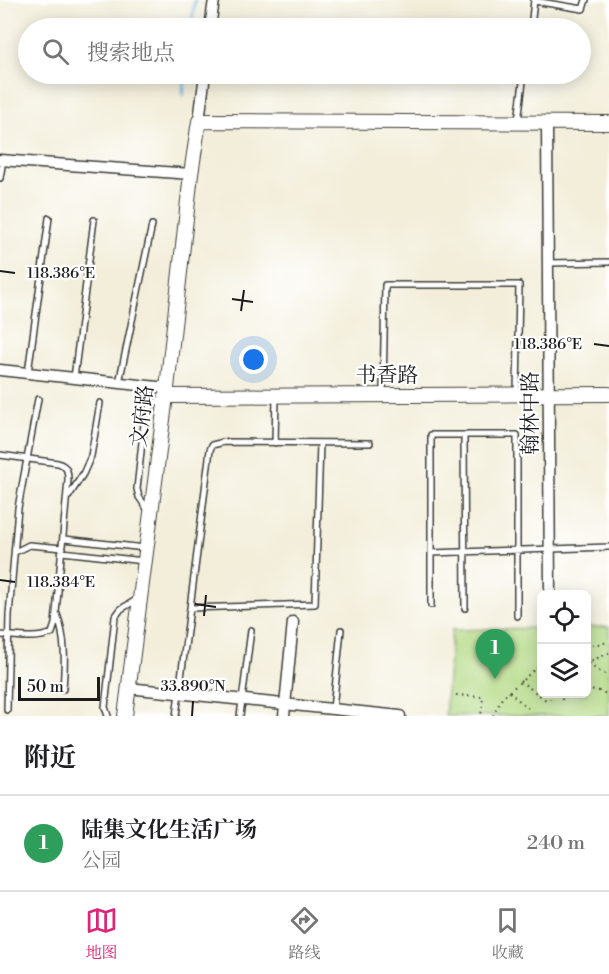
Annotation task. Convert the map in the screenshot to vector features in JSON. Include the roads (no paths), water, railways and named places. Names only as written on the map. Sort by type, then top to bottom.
[{"type":"street","points":[[211,18],[214,0]]},
{"type":"street","points":[[204,84],[199,121],[609,123]]},
{"type":"street","name":"文府路","points":[[125,716],[199,121]]},
{"type":"street","name":"翰林中路","points":[[547,123],[550,590]]},
{"type":"street","points":[[1,160],[191,174]]},
{"type":"street","points":[[0,370],[119,383],[166,392]]},
{"type":"street","name":"书香路","points":[[166,392],[276,396],[609,394]]},
{"type":"street","points":[[284,716],[292,622]]},
{"type":"street","points":[[128,688],[400,716]]},
{"type":"lane","points":[[532,18],[534,1],[583,9],[586,0]]},
{"type":"lane","points":[[518,123],[523,84]]},
{"type":"lane","points":[[0,178],[1,160]]},
{"type":"lane","points":[[28,373],[49,218]]},
{"type":"lane","points":[[74,378],[94,220]]},
{"type":"lane","points":[[119,383],[152,225]]},
{"type":"lane","points":[[548,262],[609,262]]},
{"type":"lane","points":[[383,396],[385,285],[519,285],[517,395]]},
{"type":"lane","points":[[275,443],[276,396]]},
{"type":"lane","points":[[7,710],[9,636],[16,537],[20,500],[38,399]]},
{"type":"lane","points":[[68,498],[92,456],[100,403]]},
{"type":"lane","points":[[431,604],[431,435],[517,435],[517,616]]},
{"type":"lane","points":[[464,435],[465,608]]},
{"type":"lane","points":[[176,716],[212,445],[218,443],[370,443]]},
{"type":"lane","points":[[190,608],[315,604],[320,443]]},
{"type":"lane","points":[[0,455],[64,465],[68,471],[63,550],[52,633],[45,636],[0,635]]},
{"type":"lane","points":[[16,537],[29,545],[63,550],[145,555]]},
{"type":"lane","points":[[64,539],[145,555]]},
{"type":"lane","points":[[15,552],[29,545]]},
{"type":"lane","points":[[431,553],[609,547]]},
{"type":"lane","points":[[108,716],[105,707],[115,617],[121,609],[140,598]]},
{"type":"lane","points":[[56,612],[65,645],[63,689]]},
{"type":"lane","points":[[240,716],[251,630]]},
{"type":"lane","points":[[333,709],[342,630]]},
{"type":"waterway","points":[[192,18],[195,0]]},
{"type":"waterway","points":[[183,95],[184,84]]},
{"type":"place","name":"陆集文化生活广场","points":[[495,679]]}]
